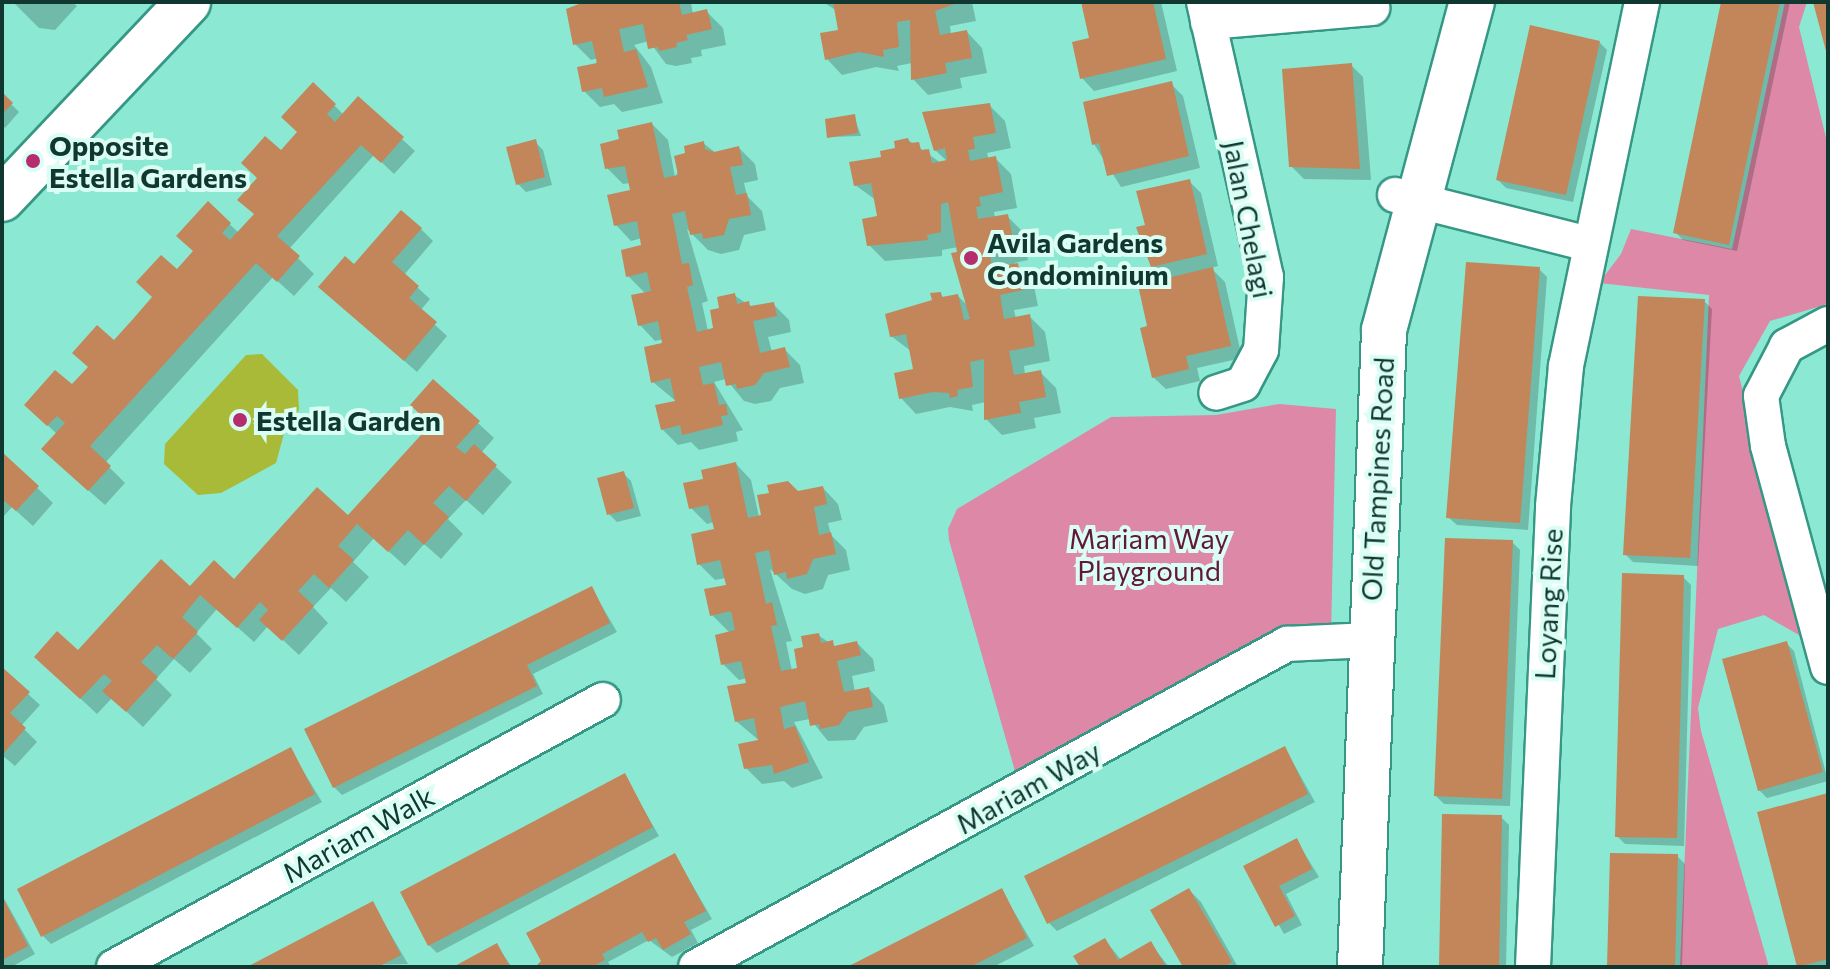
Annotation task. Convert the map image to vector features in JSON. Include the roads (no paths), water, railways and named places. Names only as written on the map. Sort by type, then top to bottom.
[{"type":"street","points":[[2,199],[188,2]]},
{"type":"street","name":"Old Tampines Road","points":[[1406,198],[1446,2]]},
{"type":"street","name":"Old Tampines Road","points":[[1360,967],[1357,640],[1360,337],[1472,2]]},
{"type":"street","name":"Loyang Rise","points":[[1533,967],[1553,506],[1566,366],[1588,244],[1642,2]]},
{"type":"street","name":"Jalan Chelagi","points":[[1216,393],[1243,384],[1261,350],[1266,277],[1206,12],[1372,8]]},
{"type":"street","points":[[1406,198],[1588,244]]},
{"type":"street","points":[[1828,324],[1787,346],[1761,396],[1768,446],[1828,667]]},
{"type":"street","name":"Old Tampines Road","points":[[1336,967],[1357,640]]},
{"type":"street","name":"Mariam Way","points":[[696,967],[1282,647],[1357,640]]},
{"type":"street","name":"Mariam Walk","points":[[114,967],[603,700]]},
{"type":"place","name":"Opposite Estella Gardens","points":[[33,161]]},
{"type":"place","name":"Avila Gardens Condominium","points":[[971,258]]},
{"type":"place","name":"Estella Garden","points":[[240,420]]},
{"type":"park label","name":"Mariam Way Playground","points":[[1149,554]]}]
